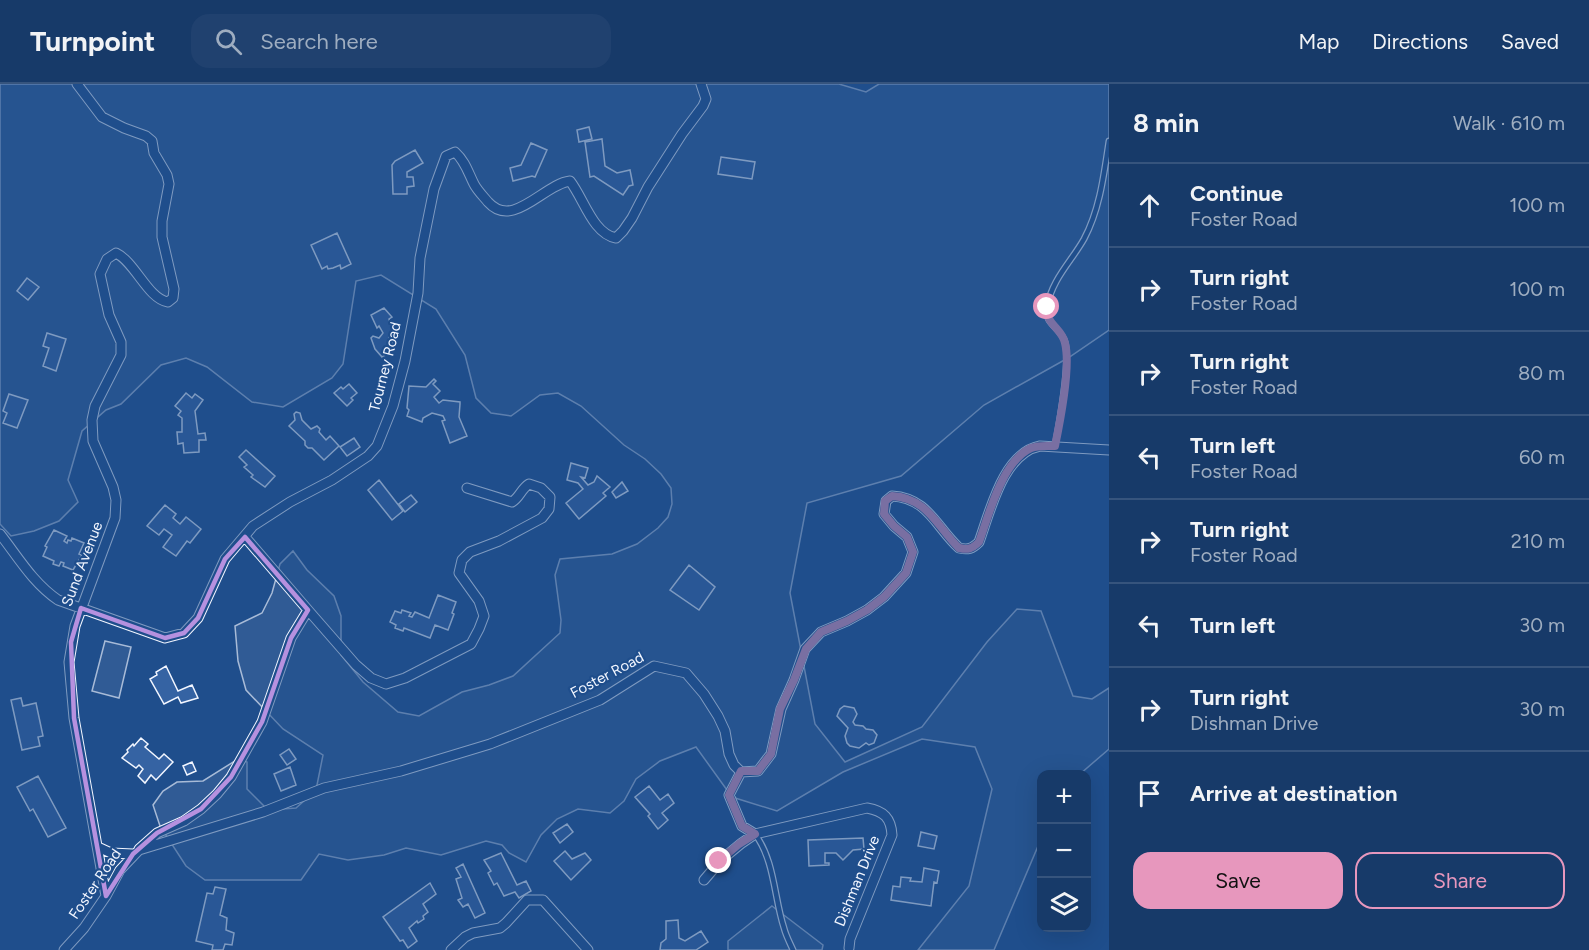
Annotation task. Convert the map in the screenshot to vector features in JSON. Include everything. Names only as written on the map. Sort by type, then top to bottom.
[{"type":"street","name":"Sund Avenue","points":[[78,84],[102,117],[146,136],[152,141],[154,153],[168,175],[169,184],[162,221],[162,237],[174,289],[172,298],[168,302],[162,301],[124,257],[116,252],[107,260],[100,274],[109,315],[121,342],[121,355],[95,406],[92,420],[93,441],[113,487],[116,500],[115,518],[81,608],[71,642],[70,682],[106,896]]},
{"type":"street","name":"Tourney Road","points":[[245,537],[253,526],[290,502],[332,480],[368,456],[377,446],[393,406],[405,361],[418,293],[420,258],[434,189],[446,156],[455,152],[462,159],[475,186],[491,205],[503,211],[516,210],[560,182],[570,181],[580,194],[599,229],[607,236],[616,238],[632,218],[648,187],[703,106],[706,99],[701,84]]},
{"type":"street","points":[[755,834],[742,826],[729,795],[741,771],[758,771],[771,754],[780,709],[806,649],[821,632],[867,610],[884,597],[906,573],[913,552],[907,537],[884,514],[885,501],[892,496],[905,496],[914,501],[931,513],[959,548],[968,550],[979,542],[999,488],[1014,461],[1031,448],[1055,446],[1109,450]]},
{"type":"street","points":[[0,534],[36,582],[58,600],[165,638],[184,633],[198,618],[225,559],[245,537],[356,665],[371,678],[386,684],[405,678],[471,644],[484,616],[479,601],[459,573],[462,560],[470,552],[499,541],[542,518],[549,509],[550,497],[542,488],[529,484],[523,488],[520,497],[513,502],[467,488]]},
{"type":"street","points":[[98,847],[111,853],[136,852],[157,833],[184,821],[217,794],[231,777],[262,722],[291,638],[308,610]]},
{"type":"street","name":"Foster Road","points":[[64,950],[84,928],[106,896],[120,870],[136,852],[263,812],[324,788],[401,771],[490,744],[600,700],[654,666],[686,673],[705,694],[725,731],[729,754],[734,765],[741,771]]},
{"type":"street","name":"Dishman Drive","points":[[704,880],[726,855],[755,834],[867,808],[879,810],[887,816],[891,823],[892,835],[850,939],[849,948]]},
{"type":"street","points":[[451,950],[473,933],[500,928],[527,900],[543,900],[588,950]]},
{"type":"lane","points":[[1055,446],[1062,412],[1066,354],[1065,342],[1049,321],[1046,313],[1047,307],[1054,284],[1083,241],[1089,228],[1102,187],[1109,141]]},
{"type":"lane","points":[[755,834],[762,844],[784,928],[793,950]]},
{"type":"highlighted area","points":[[245,537],[308,610],[291,638],[262,722],[231,777],[201,809],[157,833],[133,854],[106,896],[74,718],[71,642],[81,608],[165,638],[184,633],[198,618],[225,559]]},
{"type":"shaded area","points":[[0,84],[839,84],[866,92],[879,84],[1109,84],[1109,330],[1068,358],[984,405],[901,476],[807,503],[790,593],[815,724],[845,762],[922,727],[987,642],[1017,609],[1041,611],[1073,696],[1092,699],[1109,688],[1109,749],[1085,770],[1037,770],[1037,848],[994,950],[918,950],[969,886],[992,789],[975,747],[922,739],[843,772],[777,811],[732,797],[696,747],[660,761],[636,779],[624,801],[610,813],[578,809],[557,819],[541,835],[526,862],[509,853],[502,845],[486,841],[441,855],[406,848],[384,855],[348,860],[319,854],[301,880],[205,880],[186,866],[160,826],[153,805],[163,791],[177,782],[203,781],[238,759],[247,762],[247,789],[268,810],[296,808],[316,790],[323,755],[283,729],[246,690],[238,661],[235,626],[262,613],[272,593],[280,564],[293,551],[307,570],[334,596],[341,616],[341,655],[363,682],[398,712],[419,716],[462,692],[513,676],[560,633],[561,620],[555,575],[560,559],[612,554],[637,544],[668,517],[672,504],[671,488],[661,474],[645,459],[624,445],[581,406],[558,393],[540,395],[511,416],[491,413],[476,398],[465,355],[436,309],[381,275],[356,281],[343,364],[332,378],[283,407],[252,402],[207,367],[186,358],[161,365],[121,404],[106,410],[82,431],[68,480],[78,502],[59,521],[34,531],[11,536],[0,524]]},
{"type":"shaded area","points":[[105,641],[131,647],[119,698],[92,691]]},
{"type":"shaded area","points":[[772,906],[823,945],[822,950],[728,950],[728,941]]},
{"type":"building","points":[[589,127],[592,139],[579,142],[577,130]]},
{"type":"building","points":[[602,139],[605,166],[617,173],[630,170],[633,185],[629,186],[623,195],[594,176],[590,177],[585,142]]},
{"type":"building","points":[[531,143],[547,150],[535,177],[513,181],[510,168],[521,165]]},
{"type":"building","points":[[415,150],[423,163],[407,172],[407,177],[413,177],[414,186],[407,187],[407,194],[393,194],[392,165]]},
{"type":"building","points":[[721,157],[755,162],[752,179],[718,174]]},
{"type":"building","points":[[337,233],[351,264],[341,269],[340,265],[328,269],[327,266],[322,269],[311,245]]},
{"type":"building","points":[[27,278],[39,287],[28,300],[17,291]]},
{"type":"building","points":[[384,308],[392,317],[389,319],[392,330],[389,338],[392,339],[393,351],[382,357],[375,349],[371,338],[373,336],[379,338],[383,333],[379,326],[377,328],[371,315]]},
{"type":"building","points":[[47,333],[66,339],[56,371],[43,366],[49,348],[43,346]]},
{"type":"building","points":[[434,379],[436,381],[433,384],[440,391],[434,397],[439,403],[443,400],[460,402],[459,417],[467,436],[450,443],[442,421],[445,420],[443,416],[432,413],[423,418],[422,422],[407,416],[409,386],[426,387]]},
{"type":"building","points":[[349,384],[357,393],[347,406],[334,393]]},
{"type":"building","points":[[186,393],[192,398],[195,394],[203,400],[195,411],[198,434],[205,433],[206,440],[199,440],[199,452],[184,453],[183,443],[178,444],[177,432],[182,432],[182,418],[178,415],[181,411],[175,406]]},
{"type":"building","points":[[9,394],[28,400],[17,428],[3,423],[7,413],[3,411]]},
{"type":"building","points":[[296,412],[300,413],[302,420],[311,429],[317,426],[326,440],[330,436],[339,446],[324,460],[312,448],[308,448],[305,441],[289,426],[295,420]]},
{"type":"building","points":[[354,438],[360,447],[347,456],[340,447]]},
{"type":"building","points":[[246,450],[275,476],[265,487],[251,477],[253,475],[244,467],[247,465],[239,457]]},
{"type":"building","points":[[571,463],[588,468],[585,478],[581,477],[588,485],[594,482],[597,476],[610,487],[603,493],[606,496],[579,519],[566,503],[583,489],[578,483],[567,480]]},
{"type":"building","points":[[379,480],[403,511],[392,520],[368,490]]},
{"type":"building","points":[[622,482],[628,491],[616,498],[612,492]]},
{"type":"building","points":[[411,495],[417,502],[405,512],[399,504]]},
{"type":"building","points":[[165,505],[176,514],[173,518],[180,524],[186,517],[201,529],[190,543],[187,541],[176,556],[163,547],[172,535],[164,529],[159,535],[147,526]]},
{"type":"building","points":[[54,530],[67,536],[64,541],[67,543],[72,538],[84,543],[79,554],[82,555],[73,570],[63,566],[64,563],[61,562],[59,566],[53,564],[54,561],[43,556],[47,547],[45,546]]},
{"type":"building","points":[[689,565],[715,587],[699,610],[670,590]]},
{"type":"building","points":[[438,595],[456,602],[448,630],[435,625],[430,638],[404,628],[403,631],[395,628],[396,625],[390,622],[395,611],[401,613],[402,610],[411,613],[409,616],[412,617],[415,612],[429,618]]},
{"type":"building","points":[[166,666],[178,691],[192,685],[198,698],[181,703],[178,697],[164,704],[150,679]]},
{"type":"building","points":[[21,698],[23,706],[36,703],[43,736],[38,737],[40,746],[22,750],[11,700]]},
{"type":"building","points":[[844,706],[854,708],[857,714],[853,722],[855,725],[873,730],[877,735],[874,743],[869,745],[866,743],[859,748],[847,743],[845,736],[848,728],[837,716]]},
{"type":"building","points":[[141,738],[148,744],[145,747],[159,759],[164,754],[173,762],[156,780],[151,775],[145,783],[138,776],[143,769],[139,765],[136,768],[122,758],[128,752],[127,750]]},
{"type":"building","points":[[289,749],[296,759],[287,765],[280,755]]},
{"type":"building","points":[[192,762],[196,771],[187,775],[183,766]]},
{"type":"building","points":[[290,767],[296,785],[281,791],[274,774]]},
{"type":"building","points":[[38,776],[66,828],[48,837],[33,809],[30,811],[17,787]]},
{"type":"building","points":[[649,786],[660,800],[668,794],[674,803],[662,813],[668,820],[658,829],[648,816],[650,814],[635,797]]},
{"type":"building","points":[[567,824],[573,832],[560,843],[553,833]]},
{"type":"building","points":[[921,832],[937,836],[934,849],[918,846]]},
{"type":"building","points":[[863,838],[864,849],[853,850],[843,860],[836,853],[825,853],[825,863],[829,865],[809,866],[808,840]]},
{"type":"building","points":[[565,851],[572,859],[585,853],[591,860],[571,880],[554,861]]},
{"type":"building","points":[[501,853],[517,885],[526,881],[531,891],[519,898],[515,892],[504,896],[497,883],[494,885],[488,873],[491,871],[484,860]]},
{"type":"building","points":[[463,864],[485,913],[475,918],[468,904],[463,907],[458,900],[462,898],[456,879],[461,877],[456,868]]},
{"type":"building","points":[[924,868],[939,871],[937,883],[934,882],[931,906],[891,900],[893,886],[900,887],[901,877],[911,878],[910,881],[922,882]]},
{"type":"building","points":[[430,883],[436,894],[423,904],[428,912],[423,916],[424,919],[418,923],[417,921],[409,928],[417,941],[408,948],[403,940],[400,941],[383,917]]},
{"type":"building","points":[[215,887],[226,889],[220,915],[227,918],[226,930],[234,933],[232,945],[225,944],[223,950],[212,950],[213,945],[196,941],[207,893],[213,894]]},
{"type":"building","points":[[678,920],[679,938],[685,941],[701,931],[708,942],[696,950],[660,950],[661,943],[666,939],[666,921]]},
{"type":"route","points":[[719,861],[755,834],[742,826],[729,795],[741,771],[758,771],[771,754],[780,709],[806,649],[821,632],[867,610],[884,597],[906,573],[913,552],[907,537],[884,514],[885,501],[892,496],[905,496],[914,501],[931,513],[950,540],[959,548],[968,550],[979,542],[999,488],[1014,461],[1031,448],[1055,446],[1062,412],[1066,354],[1065,342],[1049,321],[1046,313],[1047,307]]}]
